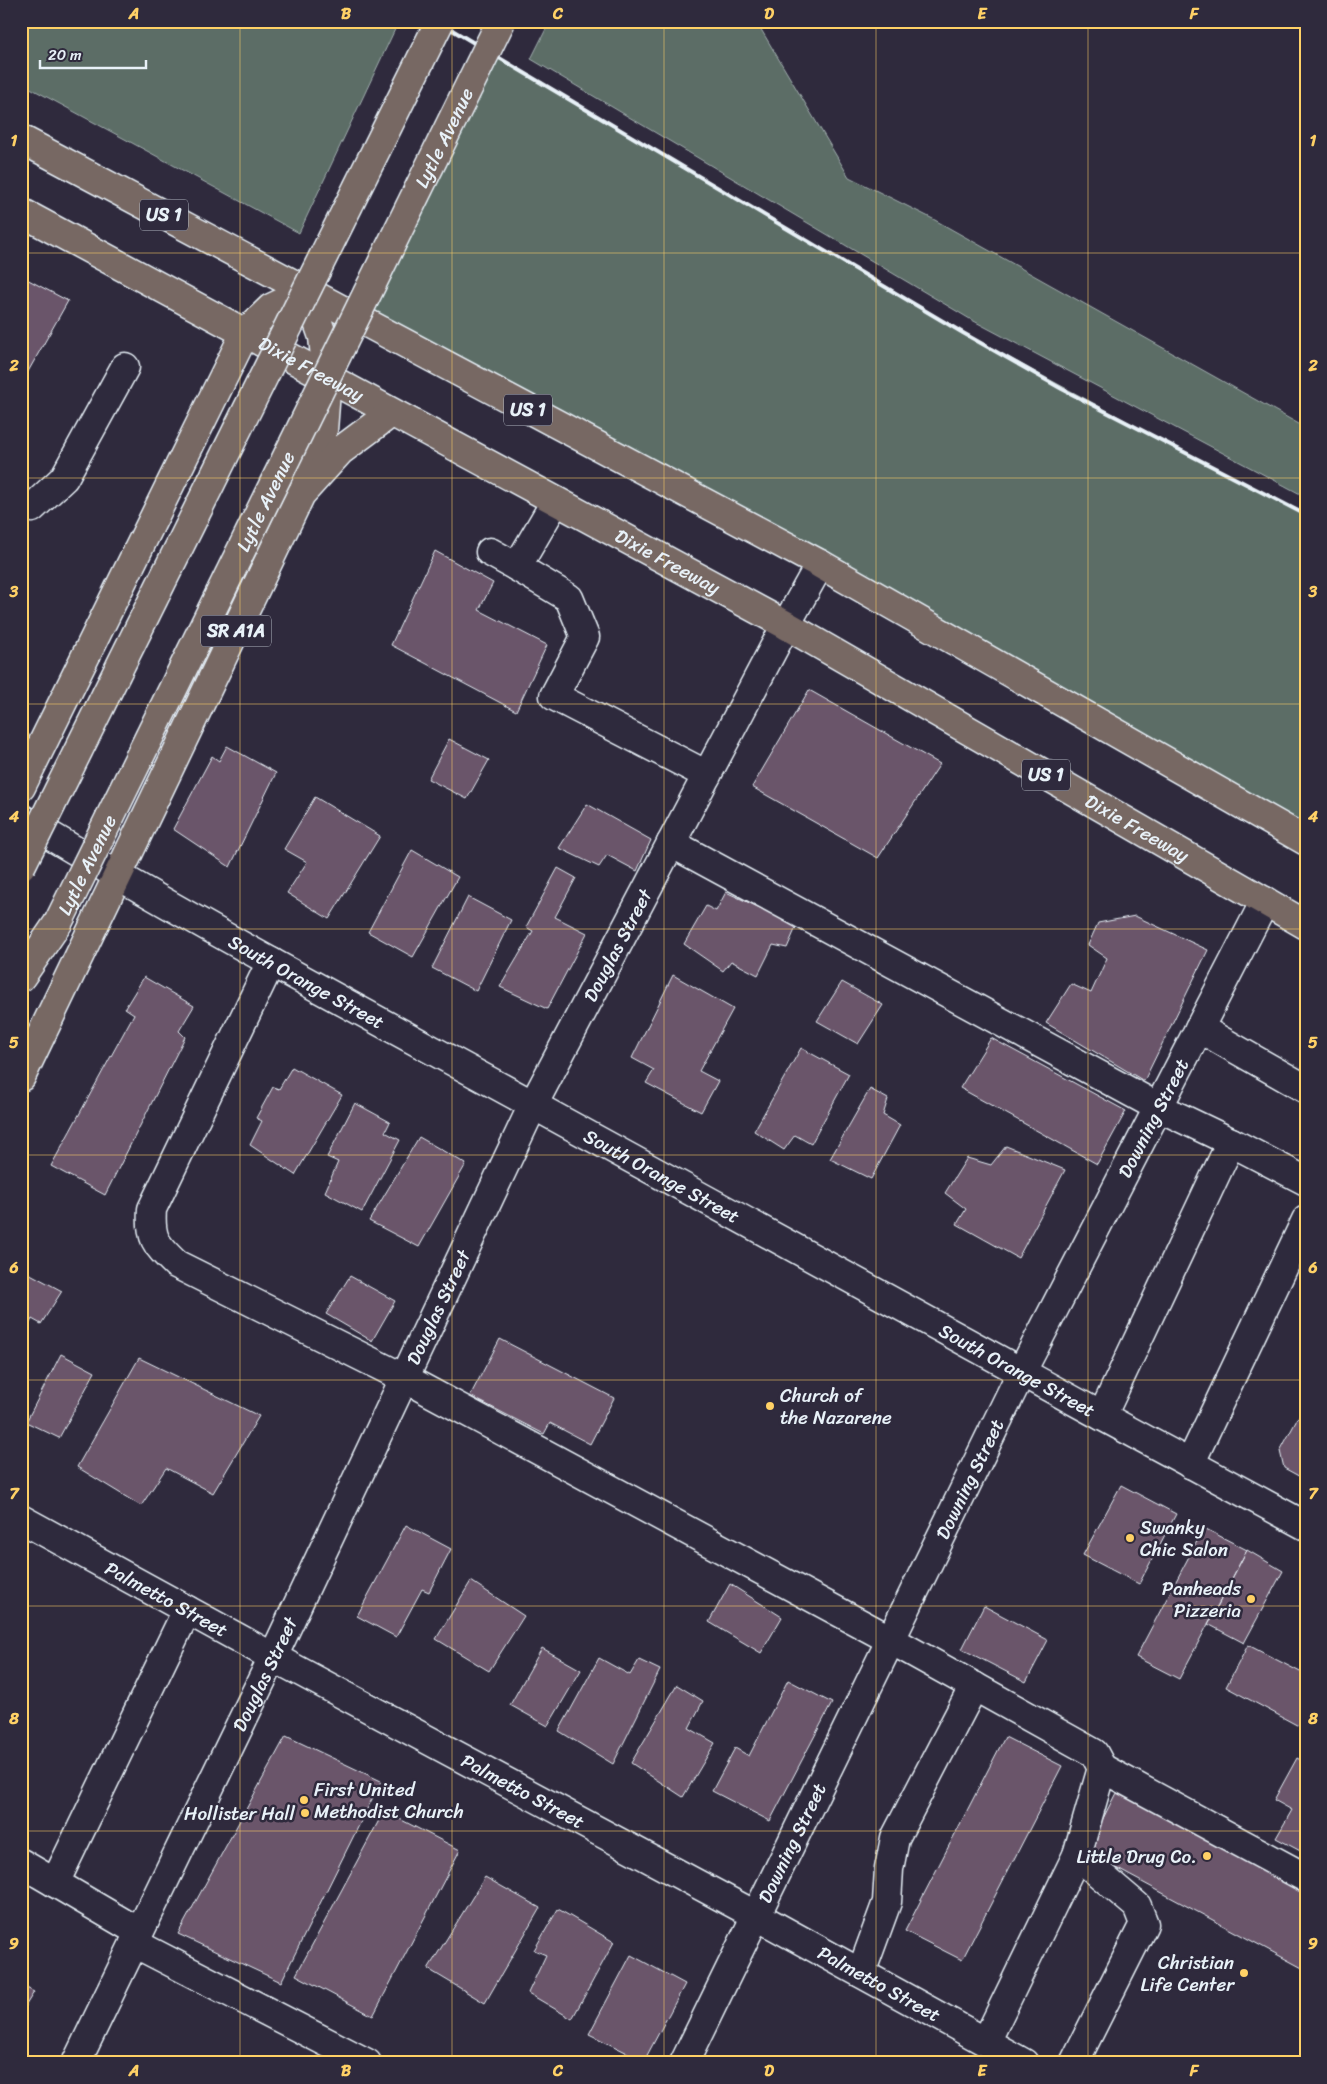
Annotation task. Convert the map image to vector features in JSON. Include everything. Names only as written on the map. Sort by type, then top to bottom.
[{"type":"main road","points":[[21,866],[440,21]]},
{"type":"main road","name":"Lytle Avenue","points":[[21,977],[58,923],[501,21]]},
{"type":"main road","name":"US 1","points":[[21,138],[820,564],[1306,841]]},
{"type":"main road","name":"Dixie Freeway","points":[[21,212],[390,413],[786,625],[1306,925]]},
{"type":"main road","points":[[21,787],[245,333],[271,308],[307,291],[323,337],[327,378],[323,430],[301,494]]},
{"type":"main road","name":"SR A1A","points":[[21,1077],[301,494],[340,451],[390,413]]},
{"type":"street","points":[[21,503],[32,508],[64,478],[125,367]]},
{"type":"street","points":[[517,567],[555,502]]},
{"type":"street","points":[[490,552],[569,598],[585,637],[554,696],[707,775]]},
{"type":"street","name":"Douglas Street","points":[[76,2063],[273,1657],[533,1105],[820,564]]},
{"type":"street","name":"South Orange Street","points":[[21,818],[118,877],[271,962],[1021,1373],[1306,1526]]},
{"type":"street","points":[[671,843],[1158,1107],[1306,1181]]},
{"type":"street","name":"Downing Street","points":[[684,2063],[1021,1373],[1265,901]]},
{"type":"street","points":[[271,962],[152,1209],[151,1229],[159,1247],[176,1264],[404,1378],[891,1640],[1094,1754],[1102,1768],[1306,1878]]},
{"type":"street","points":[[1199,1028],[1306,1089]]},
{"type":"street","points":[[1102,1416],[1231,1142]]},
{"type":"street","points":[[1190,1464],[1306,1220]]},
{"type":"street","name":"Palmetto Street","points":[[21,1519],[273,1657],[757,1916],[1024,2063]]},
{"type":"street","points":[[55,1883],[187,1610]]},
{"type":"street","points":[[861,1973],[887,1902],[889,1869],[895,1838],[974,1686]]},
{"type":"street","points":[[986,2042],[1077,1855],[1102,1768]]},
{"type":"street","points":[[1074,2063],[1144,1924],[1137,1906],[1077,1855]]},
{"type":"street","points":[[21,1863],[137,1937],[367,2063]]},
{"type":"green space","points":[[21,21],[390,21],[397,25],[299,233],[21,83]]},
{"type":"green space","points":[[550,21],[756,21],[849,177],[933,219],[1306,428],[1306,497],[970,319],[531,59]]},
{"type":"green space","points":[[486,51],[963,333],[1238,481],[1306,515],[1306,841],[363,321]]},
{"type":"building","points":[[21,276],[68,301],[21,384]]},
{"type":"building","points":[[435,551],[493,583],[479,610],[547,645],[516,711],[391,645]]},
{"type":"building","points":[[809,690],[940,764],[878,858],[752,787]]},
{"type":"building","points":[[449,739],[489,760],[467,799],[428,779]]},
{"type":"building","points":[[227,746],[276,773],[230,867],[173,829],[212,756],[219,761]]},
{"type":"building","points":[[315,797],[380,836],[329,919],[287,893],[307,862],[284,849]]},
{"type":"building","points":[[587,804],[651,840],[637,871],[607,855],[599,867],[559,848]]},
{"type":"building","points":[[412,850],[458,877],[413,957],[368,932]]},
{"type":"building","points":[[558,868],[576,878],[555,917],[587,933],[547,1009],[500,987],[533,931],[526,927]]},
{"type":"building","points":[[726,892],[797,925],[787,948],[773,945],[758,975],[731,961],[723,971],[684,944],[706,906],[716,911]]},
{"type":"building","points":[[468,897],[511,920],[476,991],[432,968]]},
{"type":"building","points":[[1135,916],[1208,950],[1144,1081],[1046,1023],[1071,984],[1091,993],[1107,958],[1088,945],[1098,923]]},
{"type":"building","points":[[673,975],[733,1009],[699,1071],[718,1081],[701,1112],[646,1083],[654,1070],[632,1058]]},
{"type":"building","points":[[144,977],[194,1006],[179,1031],[185,1037],[105,1195],[51,1166],[134,1014],[125,1008]]},
{"type":"building","points":[[842,982],[883,1005],[858,1044],[817,1021]]},
{"type":"building","points":[[991,1038],[1126,1111],[1097,1164],[960,1088]]},
{"type":"building","points":[[801,1048],[849,1074],[811,1144],[795,1135],[784,1150],[754,1131]]},
{"type":"building","points":[[292,1067],[342,1095],[295,1175],[250,1145],[262,1121],[256,1118],[273,1087],[279,1089]]},
{"type":"building","points":[[870,1089],[888,1099],[883,1115],[900,1125],[871,1179],[830,1159]]},
{"type":"building","points":[[355,1103],[390,1122],[385,1132],[400,1140],[362,1212],[325,1192],[338,1162],[327,1157]]},
{"type":"building","points":[[419,1137],[466,1164],[419,1247],[369,1221]]},
{"type":"building","points":[[1006,1146],[1065,1170],[1018,1258],[957,1224],[966,1209],[945,1193],[967,1158],[991,1165]]},
{"type":"building","points":[[21,1269],[62,1291],[41,1324],[32,1319],[21,1340]]},
{"type":"building","points":[[350,1276],[395,1301],[372,1341],[326,1314]]},
{"type":"building","points":[[500,1339],[614,1398],[590,1444],[550,1423],[544,1434],[470,1396]]},
{"type":"building","points":[[61,1354],[95,1372],[59,1438],[26,1422]]},
{"type":"building","points":[[139,1358],[259,1416],[213,1493],[166,1468],[141,1506],[77,1467]]},
{"type":"building","points":[[1306,1403],[1306,1480],[1284,1468],[1280,1451]]},
{"type":"building","points":[[1121,1485],[1176,1514],[1139,1584],[1083,1555]]},
{"type":"building","points":[[406,1525],[451,1549],[429,1592],[422,1589],[396,1637],[357,1616]]},
{"type":"building","points":[[1204,1528],[1247,1550],[1179,1679],[1136,1657]]},
{"type":"building","points":[[1247,1550],[1283,1571],[1244,1643],[1208,1624]]},
{"type":"building","points":[[471,1581],[524,1616],[489,1671],[436,1639]]},
{"type":"building","points":[[730,1584],[782,1617],[761,1653],[709,1622]]},
{"type":"building","points":[[984,1606],[1048,1640],[1026,1682],[962,1649]]},
{"type":"building","points":[[1248,1645],[1306,1675],[1306,1730],[1226,1687]]},
{"type":"building","points":[[542,1648],[581,1670],[548,1726],[510,1705]]},
{"type":"building","points":[[599,1658],[630,1675],[639,1660],[660,1670],[613,1764],[559,1731]]},
{"type":"building","points":[[788,1680],[832,1703],[770,1821],[712,1791],[735,1748],[749,1756]]},
{"type":"building","points":[[677,1685],[703,1701],[689,1728],[715,1743],[683,1797],[631,1763]]},
{"type":"building","points":[[286,1736],[381,1781],[281,1982],[178,1934]]},
{"type":"building","points":[[1005,1737],[1062,1766],[962,1960],[905,1931]]},
{"type":"building","points":[[1297,1758],[1306,1763],[1306,1854],[1276,1838],[1292,1810],[1274,1800]]},
{"type":"building","name":"Little Drug Co.","points":[[1120,1785],[1306,1887],[1306,1970],[1086,1852]]},
{"type":"building","points":[[384,1811],[460,1850],[373,2016],[296,1975]]},
{"type":"building","points":[[485,1877],[540,1908],[485,2003],[428,1969]]},
{"type":"building","points":[[558,1909],[614,1942],[572,2019],[528,1993],[546,1955],[534,1950]]},
{"type":"building","points":[[631,1955],[685,1984],[644,2061],[589,2034]]},
{"type":"building","points":[[21,1985],[34,1992],[21,2013]]},
{"type":"railway","points":[[437,21],[963,333],[1062,389],[1306,515]]},
{"type":"place","name":"Church of the Nazarene","points":[[770,1406]]},
{"type":"place","name":"Swanky Chic Salon","points":[[1130,1538]]},
{"type":"place","name":"Panheads Pizzeria","points":[[1251,1599]]},
{"type":"place","name":"First United Methodist Church","points":[[304,1800]]},
{"type":"place","name":"Hollister Hall","points":[[305,1813]]},
{"type":"place","name":"Little Drug Co.","points":[[1207,1856]]},
{"type":"place","name":"Christian Life Center","points":[[1244,1973]]}]
